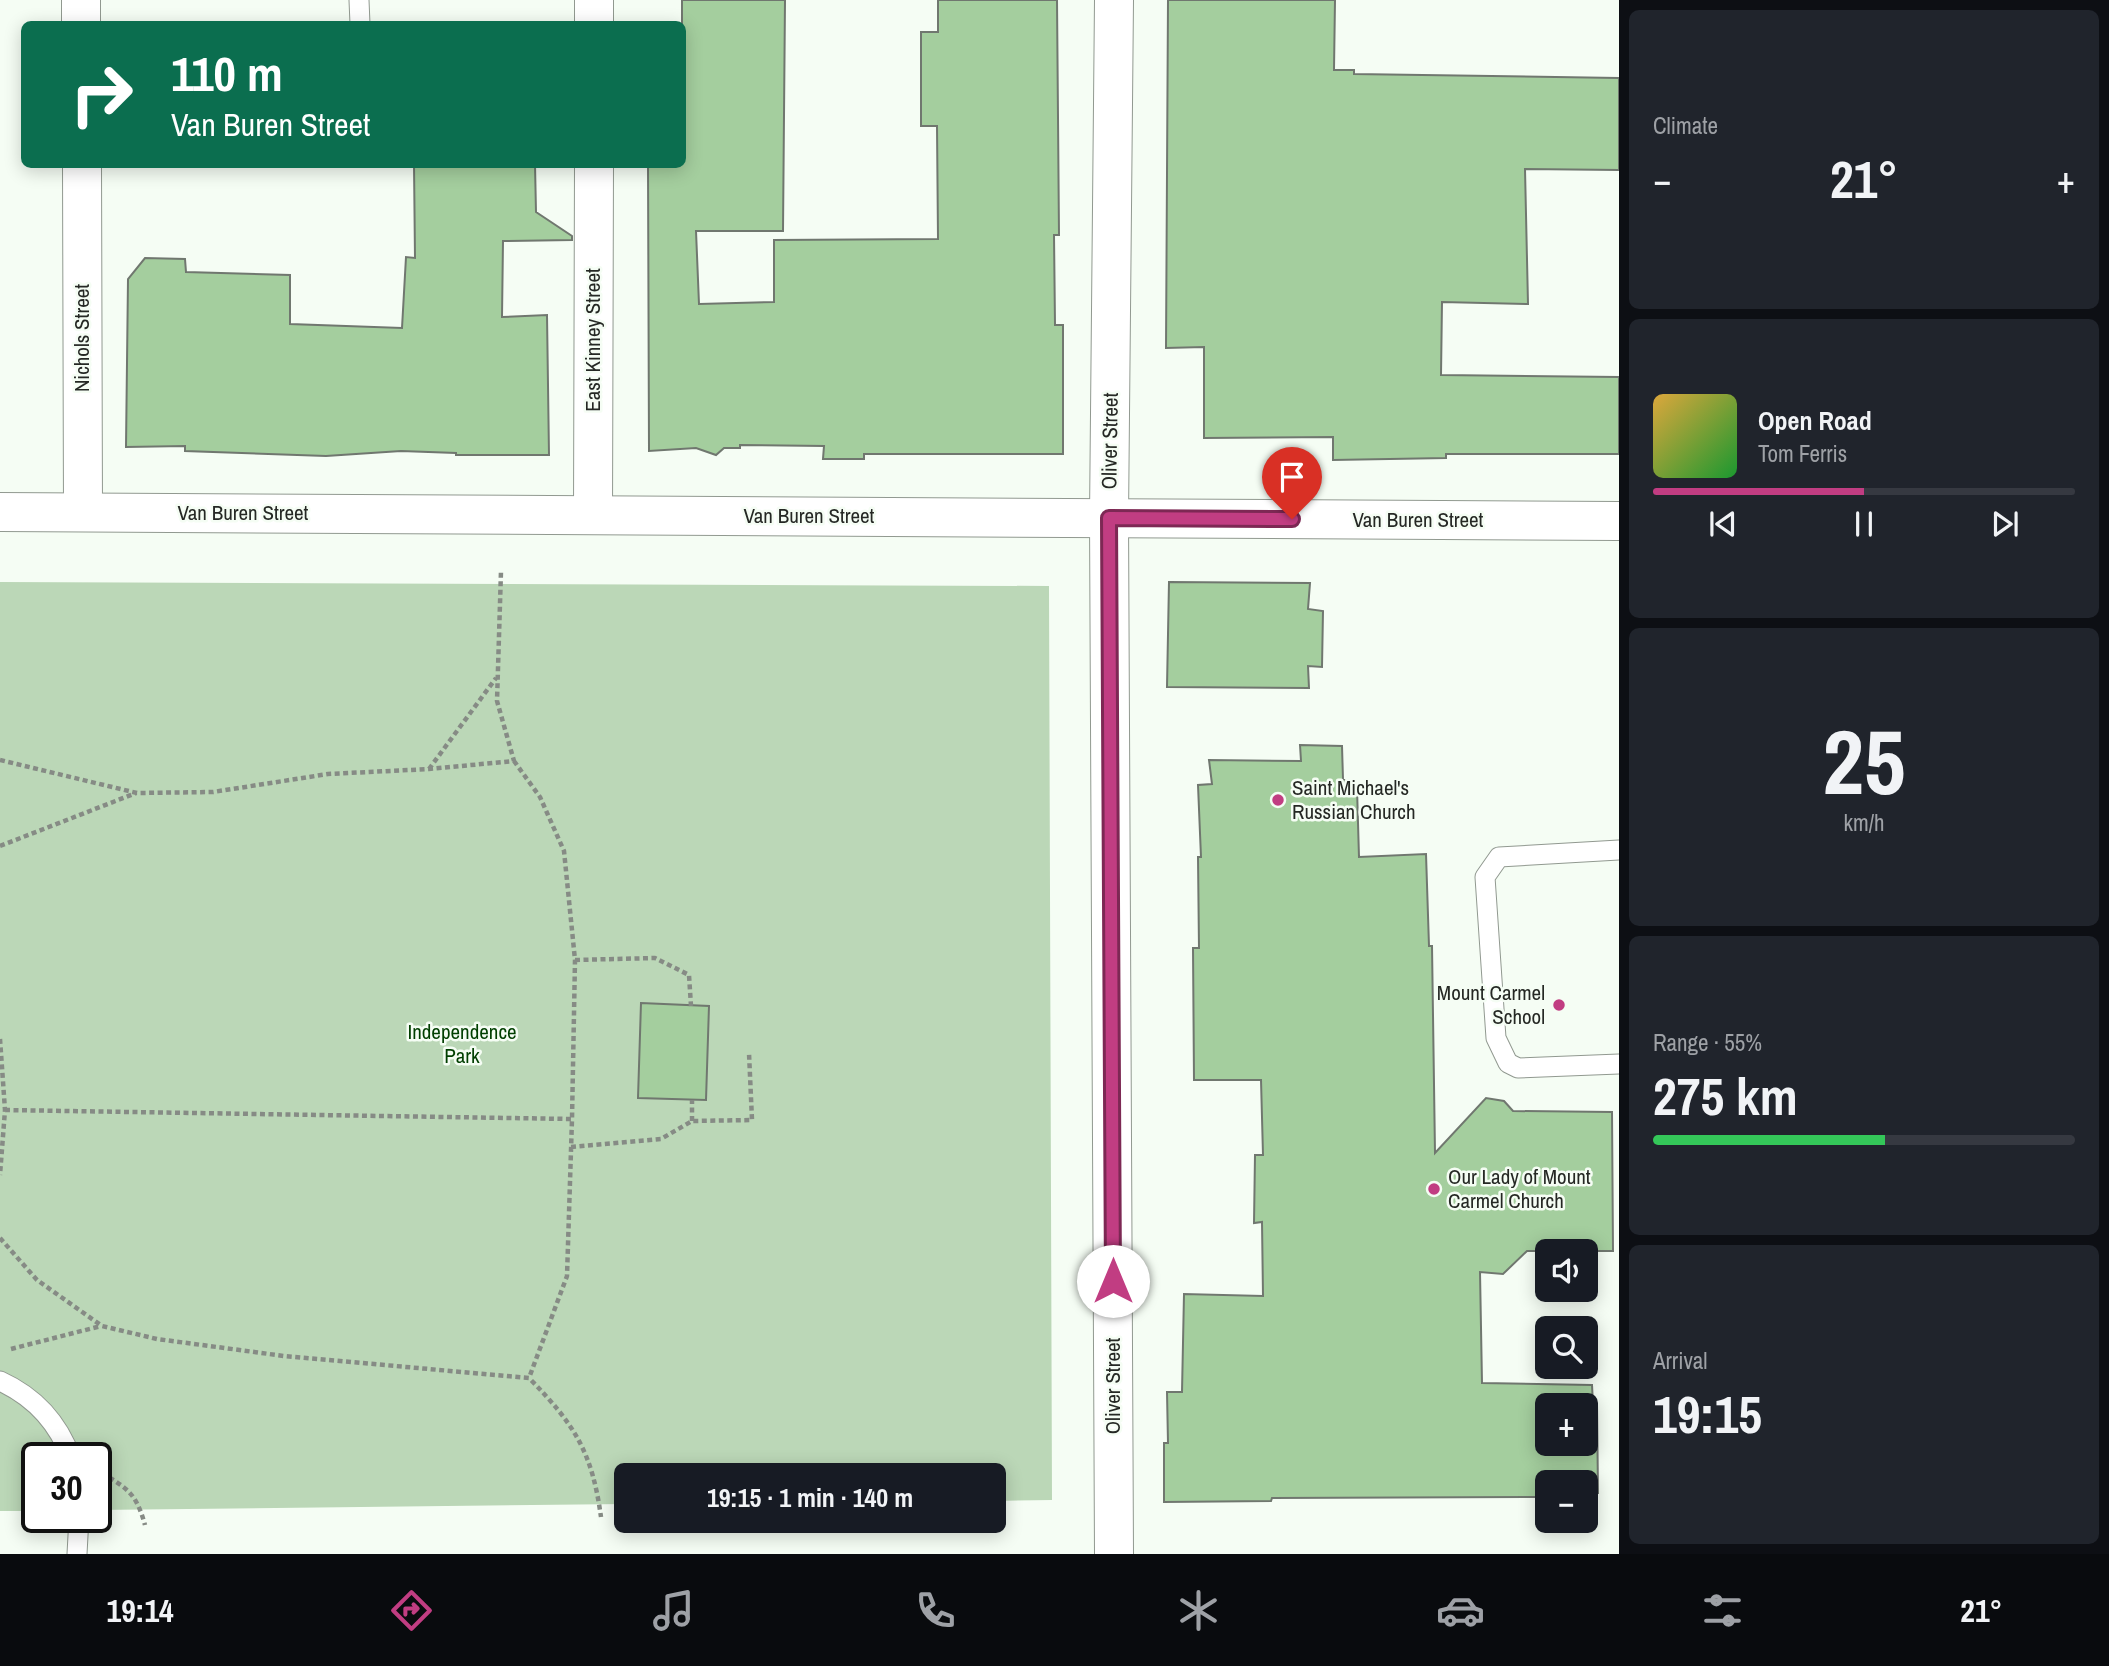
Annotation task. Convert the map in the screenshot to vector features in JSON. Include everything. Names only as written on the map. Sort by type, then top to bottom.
[{"type":"street","points":[[81,0],[81,21]]},
{"type":"street","points":[[594,0],[594,21]]},
{"type":"street","name":"Oliver Street","points":[[1114,0],[1109,518],[1114,1554]]},
{"type":"street","name":"Nichols Street","points":[[82,168],[83,512]]},
{"type":"street","name":"East Kinney Street","points":[[593,515],[594,168]]},
{"type":"street","name":"Van Buren Street","points":[[0,512],[1619,521]]},
{"type":"lane","points":[[359,0],[360,21]]},
{"type":"lane","points":[[1619,850],[1499,857],[1485,877],[1496,1038],[1508,1063],[1518,1068],[1619,1064]]},
{"type":"lane","points":[[0,1381],[32,1399],[53,1420],[63,1442]]},
{"type":"lane","points":[[77,1554],[78,1533]]},
{"type":"path","points":[[501,571],[497,701],[514,761],[540,797],[564,851],[575,960],[567,1276],[530,1378]]},
{"type":"path","points":[[429,769],[496,677]]},
{"type":"path","points":[[0,760],[137,793],[213,792],[328,774],[514,761]]},
{"type":"path","points":[[0,846],[137,793]]},
{"type":"path","points":[[575,960],[655,958],[689,975],[691,1006]]},
{"type":"path","points":[[0,1039],[5,1110],[0,1175]]},
{"type":"path","points":[[571,1147],[661,1139],[692,1121],[751,1120],[749,1053]]},
{"type":"path","points":[[692,1100],[692,1121]]},
{"type":"path","points":[[5,1110],[572,1119]]},
{"type":"path","points":[[0,1238],[37,1280],[102,1326],[157,1339],[318,1360],[530,1378],[567,1417],[596,1476],[601,1517]]},
{"type":"path","points":[[8,1349],[102,1326]]},
{"type":"green space","name":"Independence Park","points":[[0,582],[1049,586],[1052,1500],[1006,1501],[1006,1463],[614,1463],[614,1504],[112,1510],[112,1442],[21,1442],[21,1511],[0,1511]]},
{"type":"building","points":[[682,0],[785,0],[783,231],[696,231],[699,304],[774,302],[774,240],[938,239],[937,126],[921,126],[921,32],[938,32],[938,0],[1057,0],[1059,235],[1054,235],[1055,325],[1063,325],[1063,454],[864,454],[864,459],[823,459],[824,446],[740,445],[740,448],[724,448],[716,455],[696,448],[649,451],[648,168],[686,168],[686,21],[682,21]]},
{"type":"building","points":[[1168,0],[1335,0],[1334,70],[1354,70],[1354,74],[1619,78],[1619,170],[1525,169],[1528,304],[1442,302],[1441,375],[1619,377],[1619,454],[1446,454],[1446,458],[1333,460],[1333,437],[1204,438],[1204,347],[1166,348]]},
{"type":"building","points":[[414,168],[535,168],[536,212],[572,236],[572,240],[503,241],[502,317],[547,315],[549,455],[456,455],[401,451],[326,456],[185,451],[185,446],[126,447],[128,279],[145,258],[185,259],[186,272],[290,275],[290,324],[402,328],[406,257],[415,258]]},
{"type":"building","points":[[1169,582],[1310,583],[1308,609],[1323,611],[1322,667],[1308,666],[1309,688],[1167,687]]},
{"type":"building","points":[[1300,745],[1342,746],[1343,779],[1357,788],[1359,857],[1426,854],[1429,946],[1432,946],[1435,1153],[1486,1098],[1504,1101],[1513,1111],[1612,1112],[1613,1251],[1598,1251],[1598,1239],[1535,1239],[1535,1251],[1527,1251],[1503,1274],[1480,1272],[1482,1383],[1592,1385],[1592,1393],[1535,1393],[1535,1456],[1598,1456],[1598,1470],[1535,1470],[1535,1497],[1272,1498],[1271,1501],[1164,1502],[1164,1443],[1168,1443],[1167,1392],[1182,1392],[1184,1294],[1263,1296],[1262,1222],[1254,1223],[1255,1155],[1263,1155],[1261,1080],[1194,1080],[1193,948],[1199,948],[1198,857],[1201,857],[1198,785],[1212,784],[1209,760],[1301,761]]},
{"type":"building","points":[[641,1003],[709,1006],[706,1100],[638,1098]]},
{"type":"place","name":"Saint Michael's Russian Church","points":[[1278,800]]},
{"type":"place","name":"Mount Carmel School","points":[[1559,1005]]},
{"type":"place","name":"Our Lady of Mount Carmel Church","points":[[1434,1189]]},
{"type":"route","points":[[1113,1281],[1109,518],[1292,519]]}]
